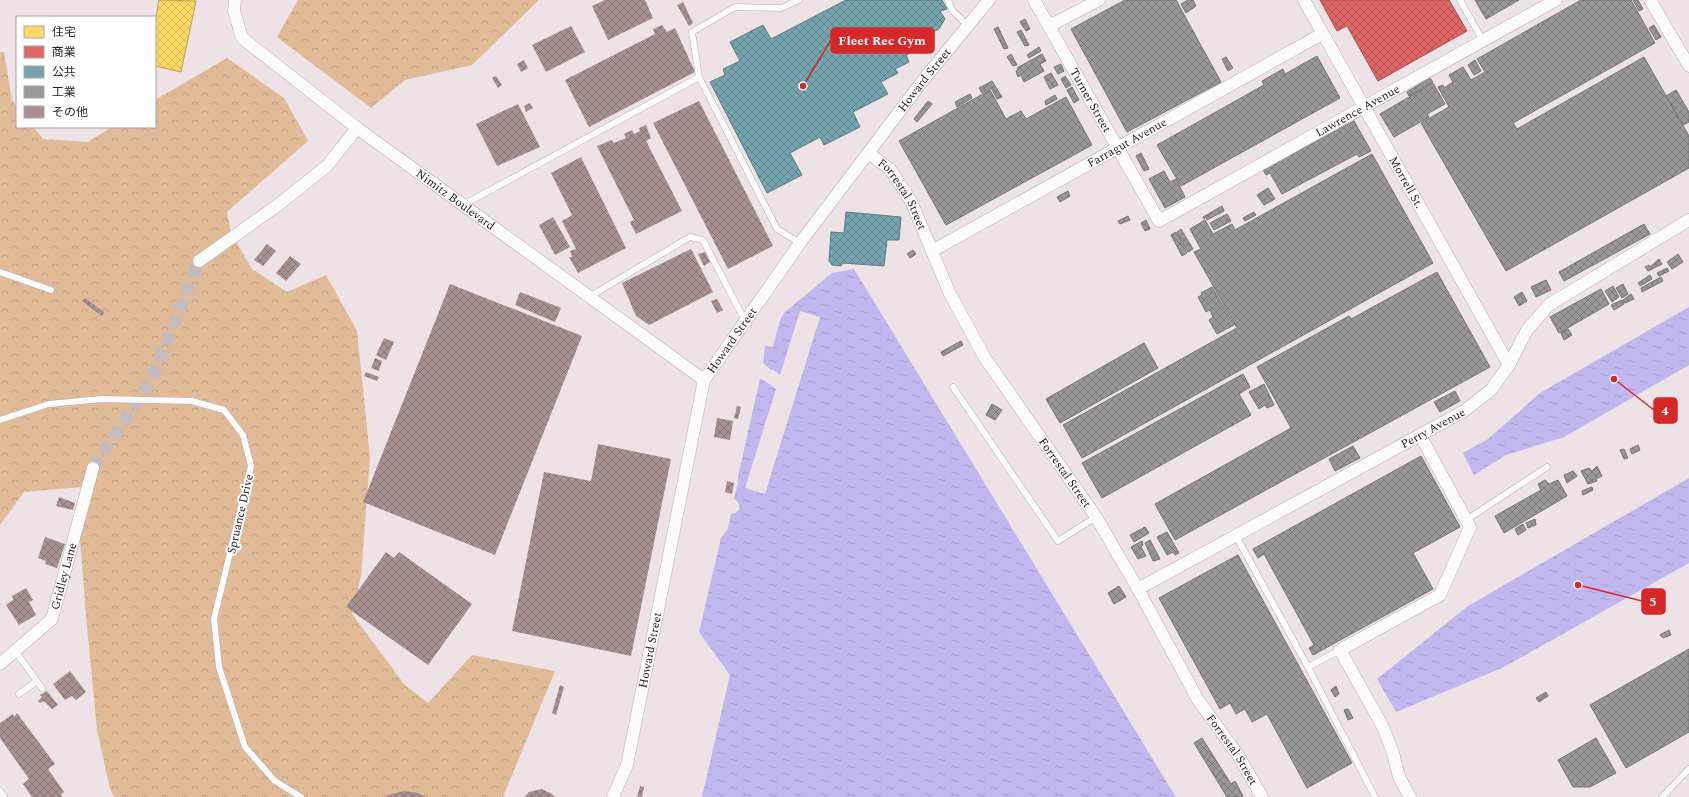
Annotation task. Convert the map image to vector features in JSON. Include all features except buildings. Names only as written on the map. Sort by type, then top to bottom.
[{"type":"street","name":"Nimitz Boulevard","points":[[235,0],[234,11],[242,38],[357,128],[704,380]]},
{"type":"street","name":"Howard Street","points":[[613,797],[627,765],[704,380],[800,243],[924,79],[989,0]]},
{"type":"street","name":"Turner Street","points":[[1034,0],[1158,221]]},
{"type":"street","points":[[1049,26],[1099,0]]},
{"type":"street","name":"Morrell St.","points":[[1304,0],[1509,365]]},
{"type":"street","name":"Lawrence Avenue","points":[[1158,221],[1556,0]]},
{"type":"street","points":[[1650,0],[1689,66]]},
{"type":"street","name":"Farragut Avenue","points":[[932,251],[1322,34]]},
{"type":"street","points":[[199,261],[278,205],[327,166],[357,128]]},
{"type":"street","name":"Forrestal Street","points":[[868,153],[890,169],[911,201],[932,251],[940,283],[950,294],[985,358],[1096,517],[1138,589],[1198,700],[1238,755],[1261,796]]},
{"type":"street","name":"Perry Avenue","points":[[1138,589],[1464,411],[1490,390],[1509,365],[1526,330],[1550,304],[1689,220]]},
{"type":"street","points":[[1410,797],[1399,777],[1393,754],[1383,727],[1340,650],[1440,595],[1470,527],[1420,435]]},
{"type":"street","name":"Gridley Lane","points":[[0,664],[52,619],[93,468]]},
{"type":"lane","points":[[799,0],[781,8],[735,7],[692,32],[699,78],[777,229],[800,243]]},
{"type":"lane","points":[[948,0],[952,10],[968,26]]},
{"type":"lane","points":[[1460,0],[1483,41]]},
{"type":"lane","points":[[463,205],[699,78]]},
{"type":"lane","points":[[589,297],[690,237],[703,240],[745,321]]},
{"type":"lane","points":[[0,272],[51,290]]},
{"type":"lane","points":[[953,387],[1058,541],[1096,517]]},
{"type":"lane","name":"Spruance Drive","points":[[0,420],[49,404],[101,399],[192,401],[224,410],[243,435],[251,466],[214,619],[219,667],[245,747],[275,781],[301,797]]},
{"type":"lane","points":[[1466,520],[1547,468]]},
{"type":"lane","points":[[1236,536],[1308,667],[1375,797]]},
{"type":"lane","points":[[1308,667],[1340,650]]},
{"type":"lane","points":[[15,651],[42,688]]},
{"type":"lane","points":[[19,694],[37,681]]},
{"type":"lane","points":[[1662,797],[1689,769]]},
{"type":"lane","points":[[0,791],[4,797]]},
{"type":"green space","points":[[298,0],[539,0],[472,65],[405,80],[371,108],[277,37]]},
{"type":"green space","points":[[0,52],[4,52],[12,100],[16,106],[16,128],[35,128],[43,139],[88,142],[110,128],[156,128],[156,99],[227,58],[284,98],[308,141],[227,212],[231,233],[252,269],[287,292],[326,275],[357,331],[370,457],[361,576],[352,614],[404,684],[428,703],[472,655],[555,671],[503,797],[114,797],[110,789],[97,730],[80,540],[81,487],[24,492],[0,525]]},
{"type":"water","points":[[854,269],[1176,797],[702,797],[730,675],[699,632],[721,538],[728,529],[731,514],[739,510],[739,504],[734,498],[760,379],[765,381],[771,370],[763,363],[765,346],[773,347],[780,320],[785,312],[832,273]]},
{"type":"water","points":[[1689,307],[1689,365],[1564,437],[1506,455],[1474,475],[1463,453],[1488,439],[1540,393]]},
{"type":"water","points":[[1689,478],[1689,563],[1502,668],[1396,712],[1377,679],[1468,606]]},
{"type":"pier","points":[[854,269],[856,269],[870,289],[1178,797],[1176,797]]},
{"type":"pier","points":[[800,311],[820,317],[765,494],[745,488],[776,389],[765,381],[772,369],[780,375]]},
{"type":"tunnel","points":[[93,468],[152,378],[199,261]]},
{"type":"place","name":"Fleet Rec Gym","points":[[803,86]]},
{"type":"place","name":"4","points":[[1614,379]]},
{"type":"place","name":"5","points":[[1578,585]]}]
